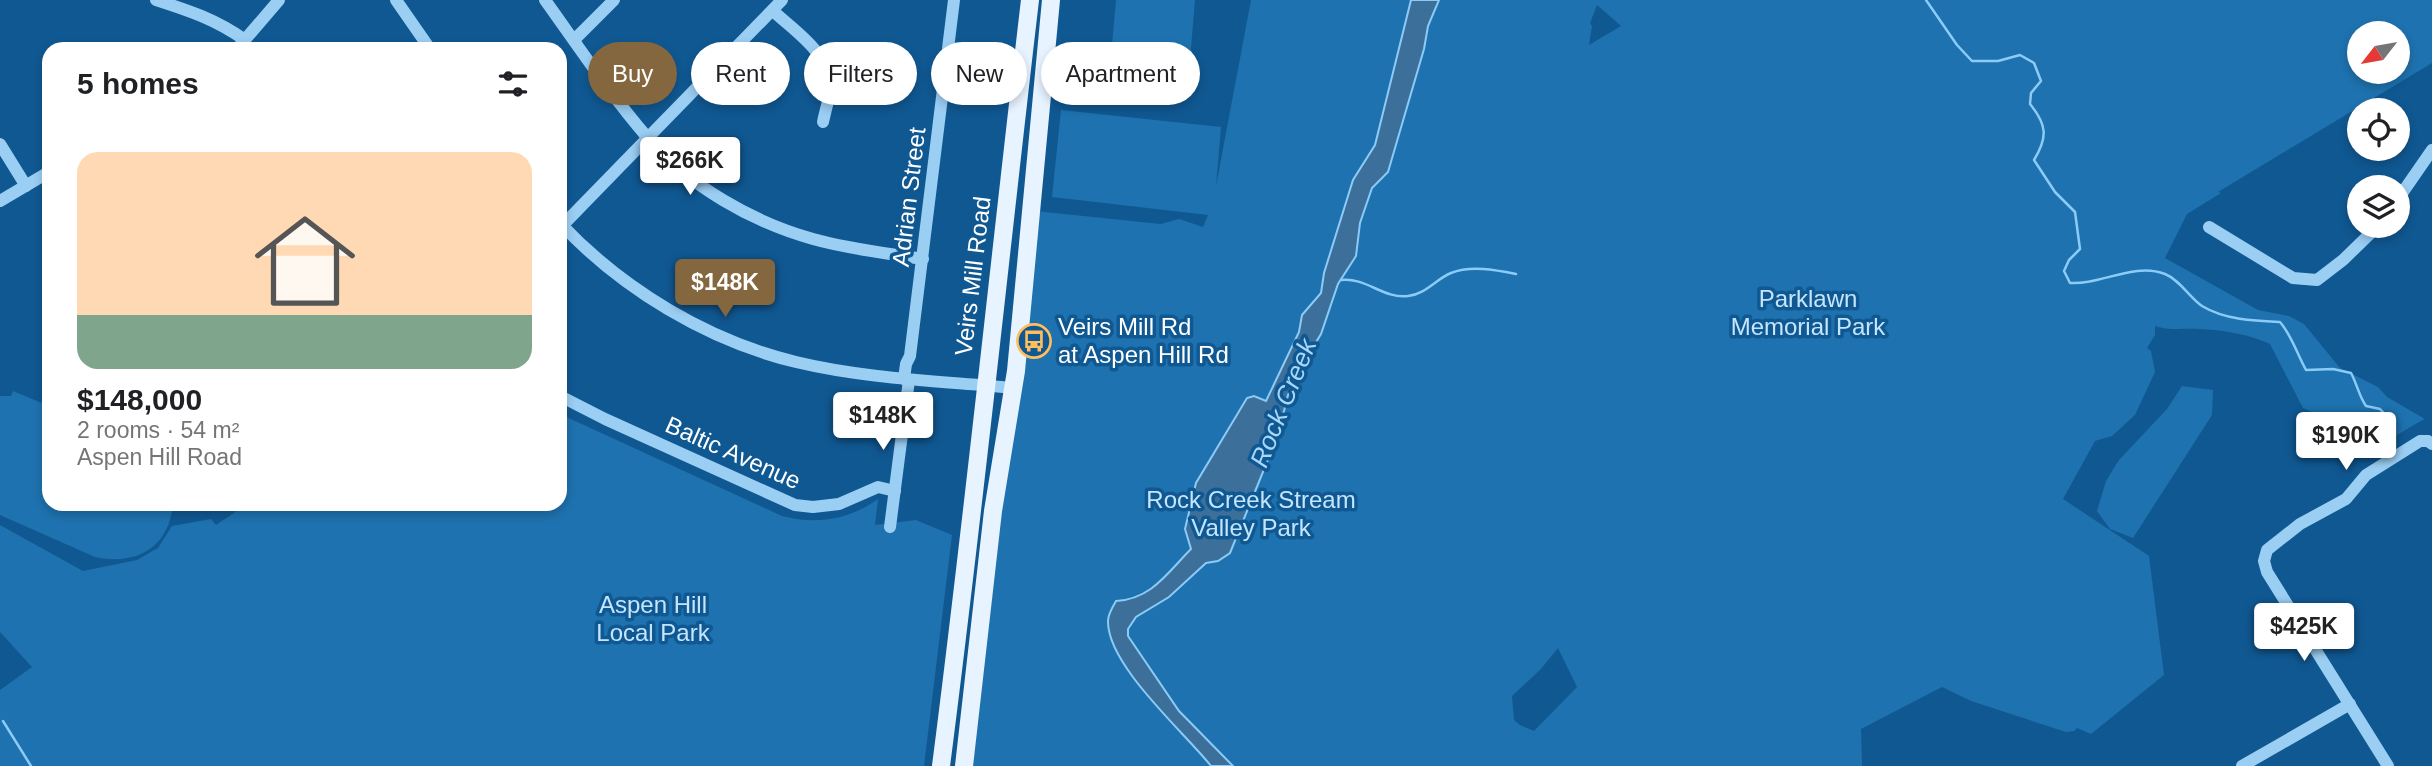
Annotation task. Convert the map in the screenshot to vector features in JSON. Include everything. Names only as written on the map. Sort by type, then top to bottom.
[{"type":"main road","name":"Veirs Mill Road","points":[[941,766],[969,555],[985,385],[1030,0]]},
{"type":"main road","name":"Veirs Mill Road","points":[[964,766],[993,511],[1014,388],[1051,0]]},
{"type":"street","points":[[156,0],[199,13],[222,24],[238,42]]},
{"type":"street","points":[[244,42],[279,0]]},
{"type":"street","points":[[396,0],[425,42]]},
{"type":"street","points":[[545,0],[648,138],[704,187],[771,225],[842,246],[923,259]]},
{"type":"street","points":[[573,40],[614,0]]},
{"type":"street","points":[[567,219],[782,0]]},
{"type":"street","name":"Adrian Street","points":[[890,527],[908,380],[906,364],[911,356],[954,0]]},
{"type":"street","points":[[772,11],[814,49],[826,65],[830,89],[823,122]]},
{"type":"street","points":[[0,144],[26,186]]},
{"type":"street","points":[[2410,182],[2432,150]]},
{"type":"street","points":[[0,201],[42,176]]},
{"type":"street","points":[[2209,227],[2293,278],[2317,280],[2366,238]]},
{"type":"street","points":[[567,231],[625,281],[676,314],[713,332],[795,362],[908,380],[1014,388]]},
{"type":"street","name":"Baltic Avenue","points":[[567,400],[795,505],[813,507],[839,504],[878,487],[895,491]]},
{"type":"street","points":[[2388,766],[2267,572],[2264,561],[2267,550],[2300,524],[2346,499],[2366,475],[2420,441],[2432,444]]},
{"type":"street","points":[[2242,766],[2350,704]]},
{"type":"green space","points":[[1116,0],[1195,0],[1192,42],[1112,42]]},
{"type":"green space","points":[[1251,0],[2432,0],[2432,63],[2410,76],[2410,21],[2347,21],[2347,84],[2397,84],[2374,98],[2347,98],[2347,114],[2218,192],[2221,193],[2187,214],[2165,258],[2258,310],[2289,316],[2304,324],[2340,368],[2378,387],[2387,397],[2425,419],[2361,456],[2348,451],[2344,427],[2303,408],[2270,344],[2226,332],[2155,326],[2155,335],[2147,348],[2151,351],[2155,372],[2135,415],[2112,436],[2095,441],[2063,499],[2149,556],[2164,675],[2091,734],[2077,728],[2066,732],[1971,701],[1942,687],[1861,729],[1862,766],[968,766],[1035,211],[1161,224],[1179,219],[1203,227],[1208,215],[1052,197],[1061,110],[1221,127],[1216,186]],"holes":[[[1597,5],[1621,26],[1589,45],[1592,26],[1590,23]],[[1558,648],[1577,687],[1534,731],[1514,720],[1512,696],[1540,670]]]},
{"type":"green space","points":[[2182,386],[2213,390],[2212,415],[2133,538],[2110,529],[2097,511],[2106,481],[2119,460],[2167,409]]},
{"type":"green space","points":[[13,391],[42,403],[42,511],[172,511],[165,532],[158,542],[137,556],[124,559],[95,557],[0,515],[0,396],[11,396]]},
{"type":"green space","name":"Aspen Hill Local Park","points":[[567,417],[782,516],[808,520],[832,519],[855,512],[878,499],[875,525],[916,520],[952,535],[924,766],[0,766],[0,690],[32,667],[0,632],[0,525],[83,571],[137,560],[158,548],[172,526],[211,519],[216,525],[237,511],[567,511]]},
{"type":"water","name":"Rock Creek","points":[[1411,0],[1439,0],[1428,26],[1424,49],[1388,172],[1372,188],[1360,223],[1356,256],[1338,284],[1321,334],[1300,368],[1288,395],[1278,435],[1230,553],[1218,561],[1206,563],[1169,597],[1136,617],[1128,629],[1128,636],[1179,711],[1233,766],[1211,766],[1133,677],[1111,638],[1109,616],[1116,601],[1129,599],[1149,590],[1191,549],[1185,529],[1196,483],[1247,398],[1254,396],[1266,401],[1299,332],[1302,315],[1321,293],[1324,273],[1353,180],[1375,145]]},
{"type":"waterway","points":[[1926,0],[1957,45],[1972,61],[1998,61],[2020,55],[2034,63],[2041,81],[2031,93],[2030,104],[2040,118],[2044,131],[2042,144],[2034,160],[2055,192],[2075,212],[2080,249],[2069,260],[2064,271],[2070,283],[2094,281],[2129,272],[2153,271],[2170,277],[2211,311],[2240,319],[2280,322],[2306,370],[2333,369],[2351,373],[2366,406],[2380,409],[2394,424]]},
{"type":"waterway","points":[[1341,280],[1408,296],[1446,276],[1467,269],[1516,274]]},
{"type":"waterway","points":[[3,721],[31,766]]},
{"type":"place","name":"Veirs Mill Rd at Aspen Hill Rd","points":[[1034,341]]},
{"type":"park label","name":"Parklawn Memorial Park","points":[[1808,313]]},
{"type":"park label","name":"Rock Creek Stream Valley Park","points":[[1251,514]]}]
